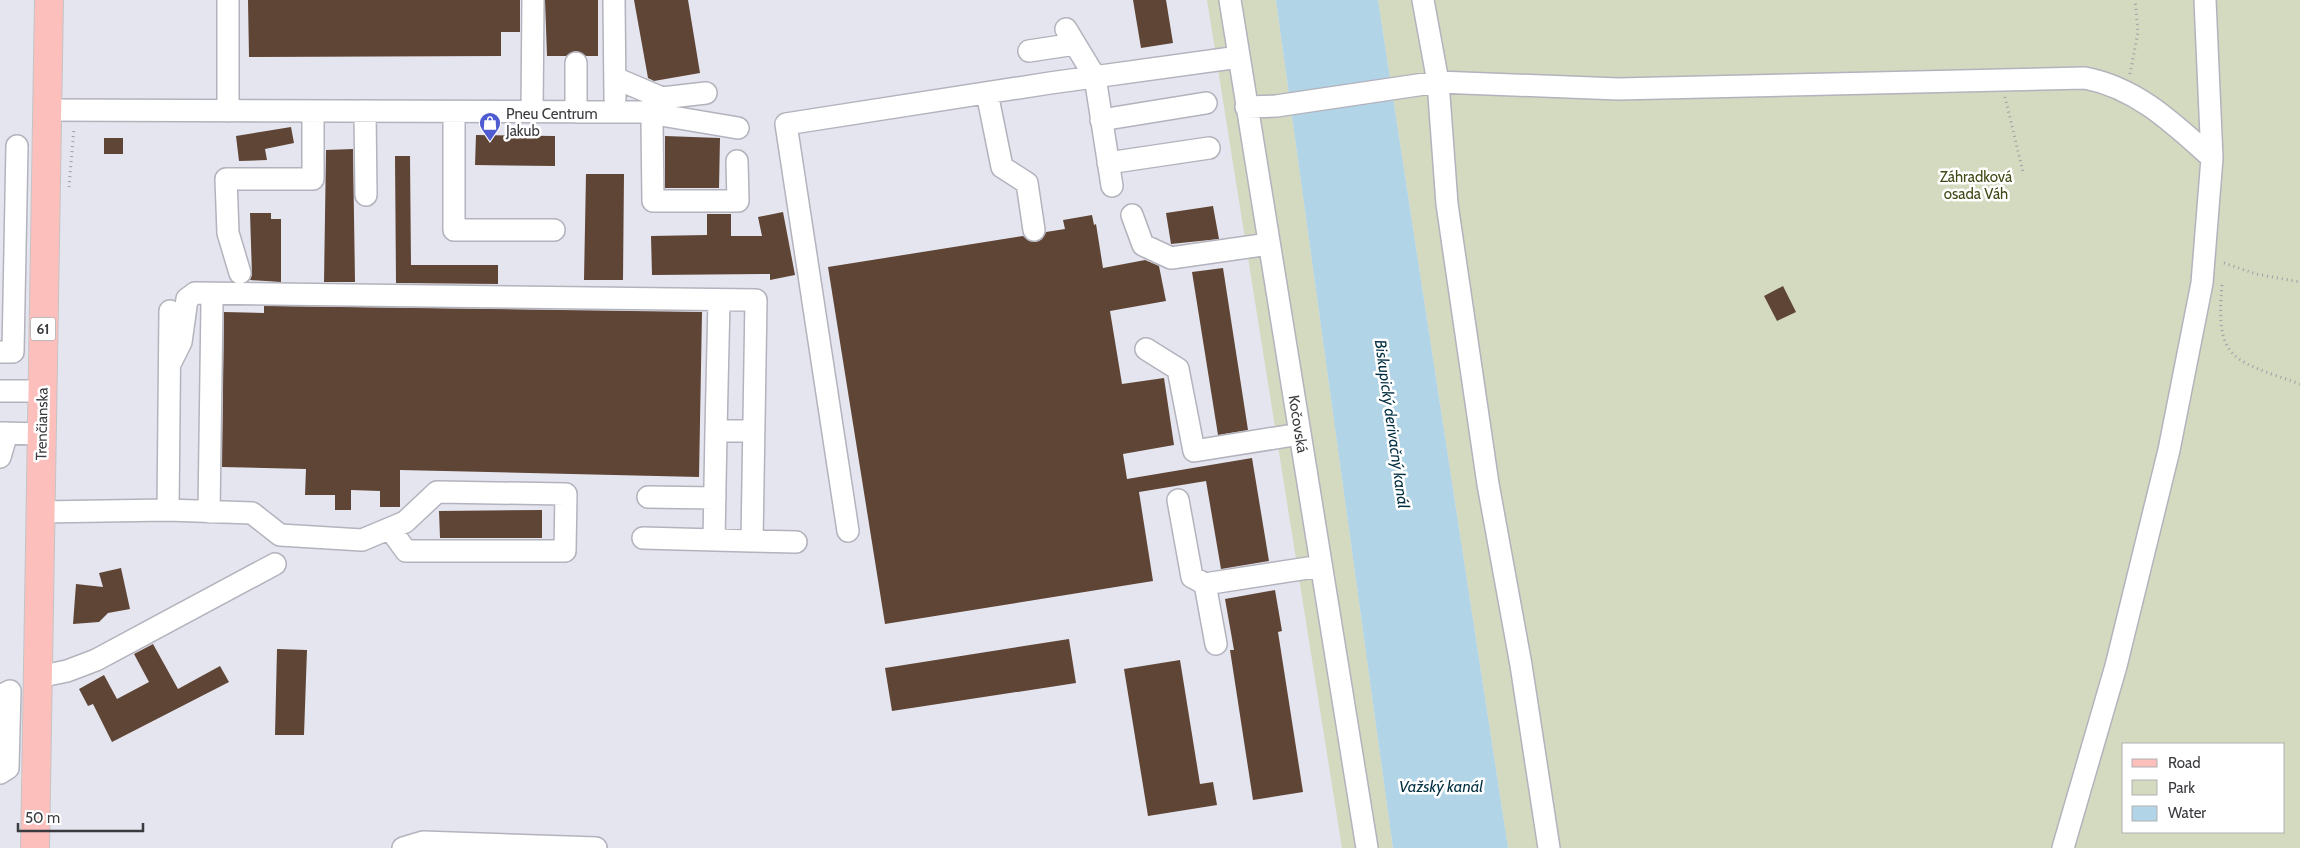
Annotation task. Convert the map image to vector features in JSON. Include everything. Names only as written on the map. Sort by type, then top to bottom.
[{"type":"main road","name":"Trenčianska","points":[[35,848],[49,0]]},
{"type":"street","points":[[228,0],[228,111]]},
{"type":"street","points":[[532,112],[533,0]]},
{"type":"street","points":[[614,0],[615,88],[662,98],[706,94]]},
{"type":"street","name":"Kočovská","points":[[1230,0],[1367,848]]},
{"type":"street","points":[[1423,0],[1438,82],[1448,204],[1486,475],[1521,665],[1549,848]]},
{"type":"street","points":[[2063,848],[2116,666],[2169,450],[2202,283],[2212,158],[2204,0]]},
{"type":"street","points":[[1029,51],[1071,37],[1095,77],[1112,186]]},
{"type":"street","points":[[848,531],[786,124],[1239,57]]},
{"type":"street","points":[[576,63],[576,112]]},
{"type":"street","points":[[1246,107],[1276,106],[1438,82],[1618,89],[2085,78],[2106,82],[2124,90],[2161,112],[2212,158]]},
{"type":"street","points":[[987,93],[1002,166],[1026,183],[1034,230]]},
{"type":"street","points":[[1101,120],[1206,104]]},
{"type":"street","points":[[47,110],[654,114],[738,128]]},
{"type":"street","points":[[240,273],[228,233],[226,179],[314,178],[313,111]]},
{"type":"street","points":[[365,111],[366,195]]},
{"type":"street","points":[[454,112],[454,230],[554,230]]},
{"type":"street","points":[[654,114],[652,122],[654,201],[738,201],[737,161]]},
{"type":"street","points":[[0,352],[13,352],[8,146],[46,145]]},
{"type":"street","points":[[1108,163],[1208,148]]},
{"type":"street","points":[[1132,216],[1143,245],[1171,258],[1269,244]]},
{"type":"street","points":[[168,510],[169,359],[181,342],[178,305],[195,293],[756,300],[752,541]]},
{"type":"street","points":[[714,540],[718,300]]},
{"type":"street","points":[[209,512],[212,303]]},
{"type":"street","points":[[1146,349],[1178,369],[1194,451],[1300,434]]},
{"type":"street","points":[[0,390],[42,391]]},
{"type":"street","points":[[716,431],[754,432]]},
{"type":"street","points":[[0,457],[4,433],[42,434]]},
{"type":"street","points":[[40,512],[168,510],[252,513],[280,535],[362,540],[405,522],[437,492],[566,494],[565,551],[406,551],[390,529]]},
{"type":"street","points":[[648,496],[715,498]]},
{"type":"street","points":[[1178,500],[1192,577],[1205,584],[1321,566]]},
{"type":"street","points":[[643,538],[796,542]]},
{"type":"street","points":[[38,677],[67,671],[96,660],[275,564]]},
{"type":"street","points":[[1205,584],[1216,644]]},
{"type":"street","points":[[0,696],[10,691],[8,768],[0,773]]},
{"type":"street","points":[[404,848],[422,842],[596,848]]},
{"type":"path","points":[[2124,90],[2131,70],[2138,32],[2135,0]]},
{"type":"path","points":[[2005,79],[2006,108],[2023,172]]},
{"type":"path","points":[[69,197],[76,110]]},
{"type":"path","points":[[2224,253],[2224,272]]},
{"type":"path","points":[[2224,263],[2256,274],[2300,282]]},
{"type":"path","points":[[2223,281],[2220,325],[2224,342],[2233,355],[2247,364],[2300,384]]},
{"type":"green space","points":[[1207,0],[1276,0],[1393,848],[1342,848]]},
{"type":"green space","name":"Záhradková osada Váh","points":[[1378,0],[2300,0],[2300,848],[1508,848]]},
{"type":"water","name":"Važský kanál","points":[[1276,0],[1378,0],[1508,848],[1393,848]]},
{"type":"building","points":[[248,0],[520,0],[520,32],[501,32],[501,56],[249,57]]},
{"type":"building","points":[[545,0],[598,0],[598,56],[586,56],[576,51],[566,56],[547,56]]},
{"type":"building","points":[[634,0],[688,0],[700,73],[654,81],[648,78]]},
{"type":"building","points":[[1133,0],[1166,0],[1173,43],[1141,48]]},
{"type":"building","points":[[291,127],[294,143],[265,149],[267,160],[239,161],[236,136]]},
{"type":"building","points":[[476,135],[555,136],[555,166],[475,165]]},
{"type":"building","points":[[665,136],[720,138],[719,188],[665,188]]},
{"type":"building","points":[[104,138],[123,138],[123,154],[104,154]]},
{"type":"building","points":[[353,149],[355,282],[324,282],[326,150]]},
{"type":"building","points":[[395,156],[410,156],[411,265],[498,265],[498,284],[396,283]]},
{"type":"building","points":[[586,174],[624,174],[623,280],[584,280]]},
{"type":"building","points":[[1213,206],[1219,239],[1171,244],[1166,213]]},
{"type":"building","points":[[783,212],[795,275],[770,280],[770,274],[652,275],[651,236],[707,235],[707,214],[731,214],[731,236],[762,236],[758,217]]},
{"type":"building","points":[[250,213],[271,213],[271,219],[281,219],[281,282],[250,280],[252,275]]},
{"type":"building","points":[[1092,215],[1094,225],[1096,224],[1103,268],[1145,260],[1159,266],[1166,301],[1110,311],[1122,384],[1164,378],[1174,445],[1123,454],[1127,479],[1252,458],[1269,561],[1221,569],[1206,481],[1139,492],[1153,581],[885,624],[828,267],[1023,236],[1029,241],[1036,242],[1042,239],[1046,232],[1065,229],[1063,220]]},
{"type":"building","points":[[1223,268],[1248,430],[1218,435],[1192,272]]},
{"type":"building","points":[[1783,286],[1796,312],[1777,321],[1764,296]]},
{"type":"building","points":[[264,306],[702,312],[699,477],[400,470],[400,507],[380,507],[380,491],[351,490],[351,510],[335,510],[335,495],[305,495],[306,469],[222,467],[224,312],[264,313]]},
{"type":"building","points":[[542,510],[542,538],[440,538],[439,511]]},
{"type":"building","points":[[121,568],[130,609],[108,613],[99,622],[73,624],[76,584],[103,587],[99,573]]},
{"type":"building","points":[[1275,590],[1282,631],[1278,632],[1303,792],[1253,800],[1230,650],[1234,650],[1225,599]]},
{"type":"building","points":[[1069,639],[1076,683],[892,711],[885,668]]},
{"type":"building","points":[[153,644],[178,689],[220,666],[229,682],[112,742],[93,704],[88,706],[79,689],[104,675],[117,699],[149,682],[134,654]]},
{"type":"building","points":[[277,649],[307,650],[304,735],[275,735]]},
{"type":"building","points":[[1180,660],[1200,784],[1213,782],[1217,805],[1148,816],[1124,669]]},
{"type":"place","name":"Pneu Centrum Jakub","points":[[490,142]]},
{"type":"water label","name":"Biskupický derivačný kanál","points":[[1392,424]]}]
